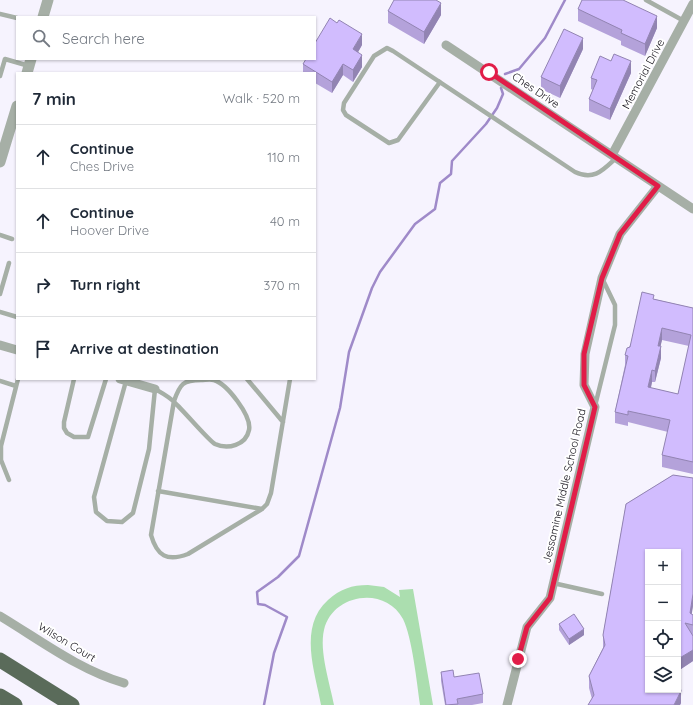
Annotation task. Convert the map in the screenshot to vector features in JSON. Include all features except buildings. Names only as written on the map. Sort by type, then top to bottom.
[{"type":"highway","points":[[0,660],[72,705]]},
{"type":"highway","points":[[0,696],[15,705]]},
{"type":"street","points":[[43,16],[48,0]]},
{"type":"street","name":"Memorial Drive","points":[[614,156],[693,4]]},
{"type":"street","name":"Ches Drive","points":[[446,45],[692,207]]},
{"type":"street","points":[[0,162],[2,146],[16,109]]},
{"type":"street","name":"Jessamine Middle School Road","points":[[507,705],[527,627],[550,598],[595,407],[584,385],[584,354],[602,278],[620,234],[658,186]]},
{"type":"street","points":[[0,345],[16,350]]},
{"type":"street","points":[[123,380],[155,389]]},
{"type":"street","name":"Wilson Court","points":[[0,616],[86,669],[106,678],[124,683]]},
{"type":"lane","points":[[646,0],[684,21]]},
{"type":"lane","points":[[0,14],[16,18]]},
{"type":"lane","points":[[440,82],[398,140],[393,143],[389,143],[352,119],[343,110],[344,103],[374,56],[387,48],[440,82],[580,175],[590,176],[598,174],[614,156]]},
{"type":"lane","points":[[0,57],[29,66]]},
{"type":"lane","points":[[0,76],[5,59]]},
{"type":"lane","points":[[0,234],[12,239]]},
{"type":"lane","points":[[0,294],[9,263]]},
{"type":"lane","points":[[595,407],[615,325],[615,305],[602,278]]},
{"type":"lane","points":[[0,312],[16,317]]},
{"type":"lane","points":[[8,480],[1,460],[1,446],[18,380]]},
{"type":"lane","points":[[74,380],[64,428],[67,433],[83,438],[88,437],[106,380]]},
{"type":"lane","points":[[123,380],[94,497],[96,512],[107,521],[122,522],[133,513],[149,449],[155,389],[174,401],[214,444],[231,447],[242,443],[249,430],[248,418],[237,401],[221,384],[213,380],[190,380],[180,386],[174,401],[151,535],[154,545],[159,553],[167,558],[178,558],[188,554],[262,509],[267,504],[271,492],[290,380]]},
{"type":"lane","points":[[248,380],[283,422]]},
{"type":"lane","points":[[0,381],[16,386]]},
{"type":"lane","points":[[158,492],[262,509]]},
{"type":"lane","points":[[554,583],[602,594]]},
{"type":"green space","points":[[368,585],[384,587],[400,597],[399,590],[413,589],[433,705],[420,705],[412,648],[403,619],[395,608],[384,601],[372,598],[360,598],[337,608],[329,618],[324,630],[324,657],[334,705],[321,705],[311,650],[313,623],[319,611],[328,600],[337,593],[351,587]]},
{"type":"waterway","points":[[505,74],[519,69],[545,38],[565,0]]},
{"type":"waterway","points":[[264,705],[274,653],[287,617],[265,605],[258,604],[257,592],[278,577],[299,556],[340,408],[349,352],[372,288],[380,272],[415,224],[435,209],[440,183],[451,174],[452,161],[486,124],[497,108],[503,94],[501,88]]},
{"type":"route","points":[[489,72],[658,186],[620,234],[602,278],[584,354],[584,385],[595,407],[550,598],[527,627],[518,659]]}]
